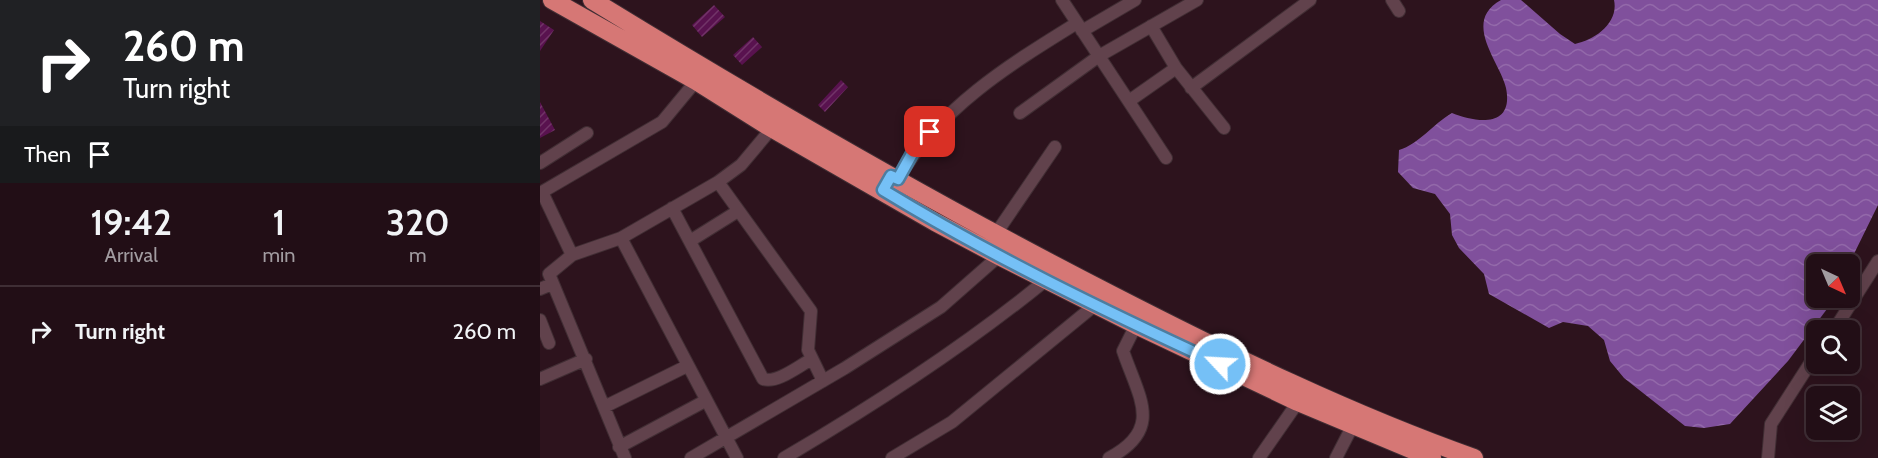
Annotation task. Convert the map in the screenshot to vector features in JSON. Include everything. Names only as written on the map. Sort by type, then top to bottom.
[{"type":"highway","points":[[552,0],[635,37],[771,122]]},
{"type":"highway","points":[[592,0],[635,37],[696,81],[771,122],[1296,385],[1474,458]]},
{"type":"highway","points":[[890,182],[934,222],[1095,305],[1298,402],[1353,425],[1404,452],[1432,458]]},
{"type":"street","points":[[1062,0],[1166,158]]},
{"type":"street","points":[[890,182],[913,152],[957,106],[997,75],[1079,27],[1135,0]]},
{"type":"street","points":[[1020,113],[1099,56],[1197,0]]},
{"type":"street","points":[[1191,88],[1310,0]]},
{"type":"street","points":[[1392,0],[1399,11]]},
{"type":"street","points":[[1151,27],[1176,68],[1224,128]]},
{"type":"street","points":[[1129,101],[1176,68]]},
{"type":"street","points":[[572,255],[541,190],[662,122],[696,81]]},
{"type":"street","points":[[705,402],[622,452],[586,359],[549,274],[572,255],[621,238],[718,182],[741,165],[771,122]]},
{"type":"street","points":[[540,163],[587,133]]},
{"type":"street","points":[[995,235],[1055,147]]},
{"type":"street","points":[[718,182],[812,311],[812,325],[807,337],[812,359],[823,381]]},
{"type":"street","points":[[672,208],[764,379],[769,381],[776,379],[812,359]]},
{"type":"street","points":[[690,242],[738,211]]},
{"type":"street","points":[[621,238],[724,439],[737,458]]},
{"type":"street","points":[[691,458],[823,381],[941,307],[999,255]]},
{"type":"street","points":[[1840,320],[1878,261]]},
{"type":"street","points":[[784,458],[868,409],[963,345],[1046,280]]},
{"type":"street","points":[[540,290],[552,284]]},
{"type":"street","points":[[892,458],[952,422],[1095,305]]},
{"type":"street","points":[[540,320],[549,343]]},
{"type":"street","points":[[1109,458],[1125,450],[1142,431],[1141,404],[1123,351],[1136,325]]},
{"type":"street","points":[[540,379],[586,359]]},
{"type":"street","points":[[604,407],[687,366]]},
{"type":"street","points":[[1768,458],[1771,424],[1806,370]]},
{"type":"street","points":[[1259,458],[1298,402]]},
{"type":"street","points":[[1336,458],[1353,425]]},
{"type":"water","points":[[1501,0],[1521,0],[1575,44],[1590,39],[1604,29],[1613,16],[1614,0],[1878,0],[1878,205],[1854,254],[1806,254],[1806,308],[1828,308],[1819,320],[1806,320],[1806,337],[1788,361],[1730,424],[1704,428],[1685,426],[1624,378],[1610,361],[1604,340],[1588,326],[1563,322],[1549,328],[1489,294],[1484,274],[1459,248],[1452,235],[1450,214],[1435,194],[1413,188],[1398,172],[1399,150],[1420,139],[1452,113],[1482,120],[1499,116],[1504,110],[1507,101],[1506,88],[1484,31],[1484,20],[1490,9]]},
{"type":"building","points":[[714,5],[725,17],[702,37],[692,25]]},
{"type":"building","points":[[540,21],[554,30],[540,51]]},
{"type":"building","points":[[753,37],[762,47],[742,65],[733,55]]},
{"type":"building","points":[[841,80],[848,87],[825,112],[818,105]]},
{"type":"building","points":[[540,102],[555,130],[540,138]]},
{"type":"route","points":[[930,132],[913,152],[898,179],[891,176],[883,190],[934,222],[1015,264],[1220,364]]}]
